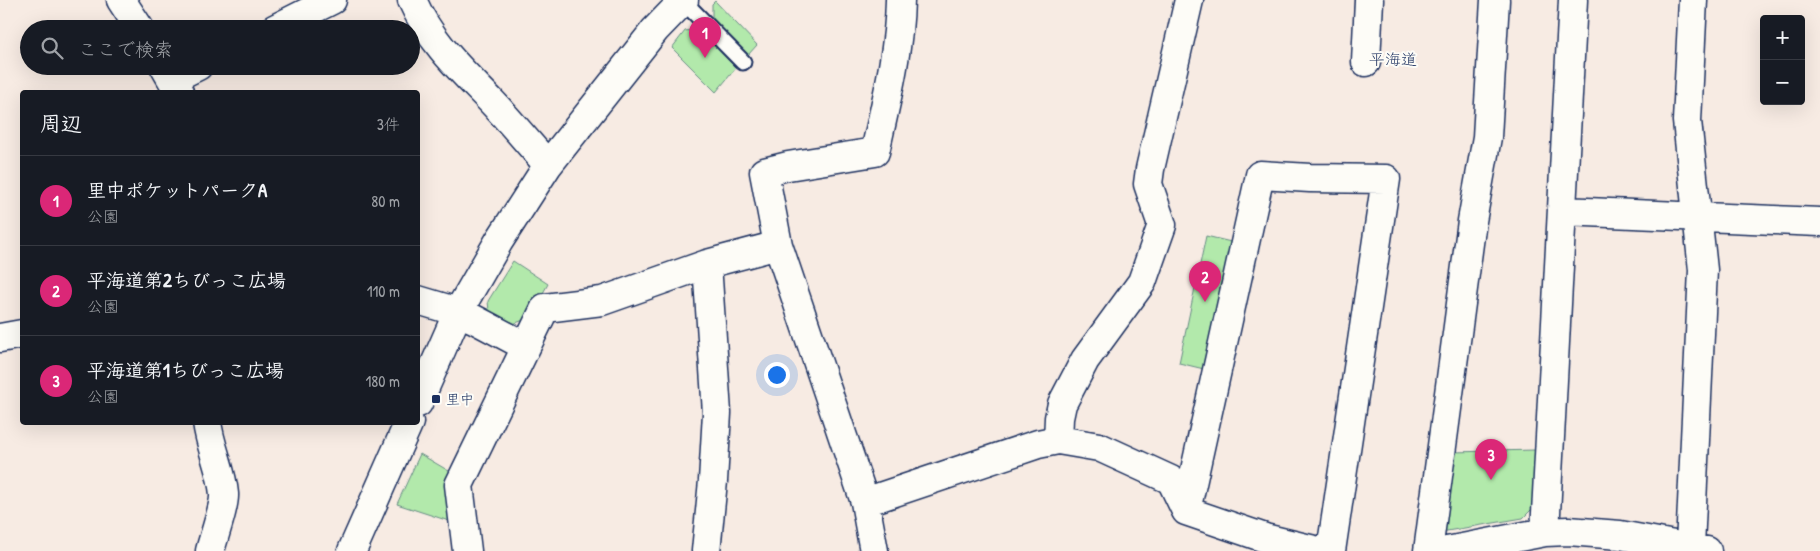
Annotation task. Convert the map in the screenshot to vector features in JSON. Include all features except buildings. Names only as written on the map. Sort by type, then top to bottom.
[{"type":"street","points":[[121,0],[134,20]]},
{"type":"street","points":[[292,20],[332,0]]},
{"type":"street","points":[[412,0],[421,20],[451,61],[493,103],[548,165]]},
{"type":"street","points":[[874,551],[865,502],[778,245],[764,172],[788,166],[875,152],[892,75],[900,0]]},
{"type":"street","points":[[1058,440],[1062,404],[1085,360],[1142,282],[1162,226],[1148,184],[1189,0]]},
{"type":"street","points":[[1366,62],[1369,0]]},
{"type":"street","points":[[1428,551],[1472,221],[1486,137],[1494,0]]},
{"type":"street","points":[[1545,532],[1573,0]]},
{"type":"street","points":[[1447,551],[1545,532],[1568,531],[1620,535],[1699,549],[1703,270],[1687,121],[1693,0]]},
{"type":"street","points":[[420,399],[458,312],[499,241],[548,165],[655,30],[683,1]]},
{"type":"street","points":[[1186,511],[1260,175],[1386,179],[1331,551]]},
{"type":"street","points":[[1563,211],[1820,222]]},
{"type":"street","points":[[467,551],[459,485],[545,308],[602,301],[707,264],[778,245]]},
{"type":"street","points":[[706,551],[717,413],[707,264]]},
{"type":"street","points":[[420,301],[458,312],[525,346]]},
{"type":"street","points":[[0,338],[20,334]]},
{"type":"street","points":[[207,425],[209,440],[224,496],[210,551]]},
{"type":"street","points":[[352,551],[408,425]]},
{"type":"street","points":[[865,502],[986,460],[1058,440],[1099,447],[1171,480],[1186,511],[1265,538],[1319,551]]},
{"type":"lane","points":[[683,1],[743,62]]},
{"type":"green space","points":[[715,1],[757,45],[748,55],[712,18],[712,4]]},
{"type":"green space","points":[[699,29],[736,68],[716,92],[672,48],[685,31]]},
{"type":"green space","points":[[1206,236],[1231,242],[1204,369],[1179,363]]},
{"type":"green space","points":[[513,261],[548,284],[529,318],[513,324],[489,311],[488,301]]},
{"type":"green space","points":[[1535,450],[1533,508],[1523,518],[1441,532],[1452,452]]},
{"type":"green space","points":[[420,454],[454,474],[452,522],[397,504]]},
{"type":"place","name":"里中ポケットパークA","points":[[705,58]]},
{"type":"place","name":"平海道第2ちびっこ広場","points":[[1205,302]]},
{"type":"place","name":"里中","points":[[436,399]]},
{"type":"place","name":"平海道第1ちびっこ広場","points":[[1491,480]]},
{"type":"district","name":"平海道","points":[[1393,59]]}]
